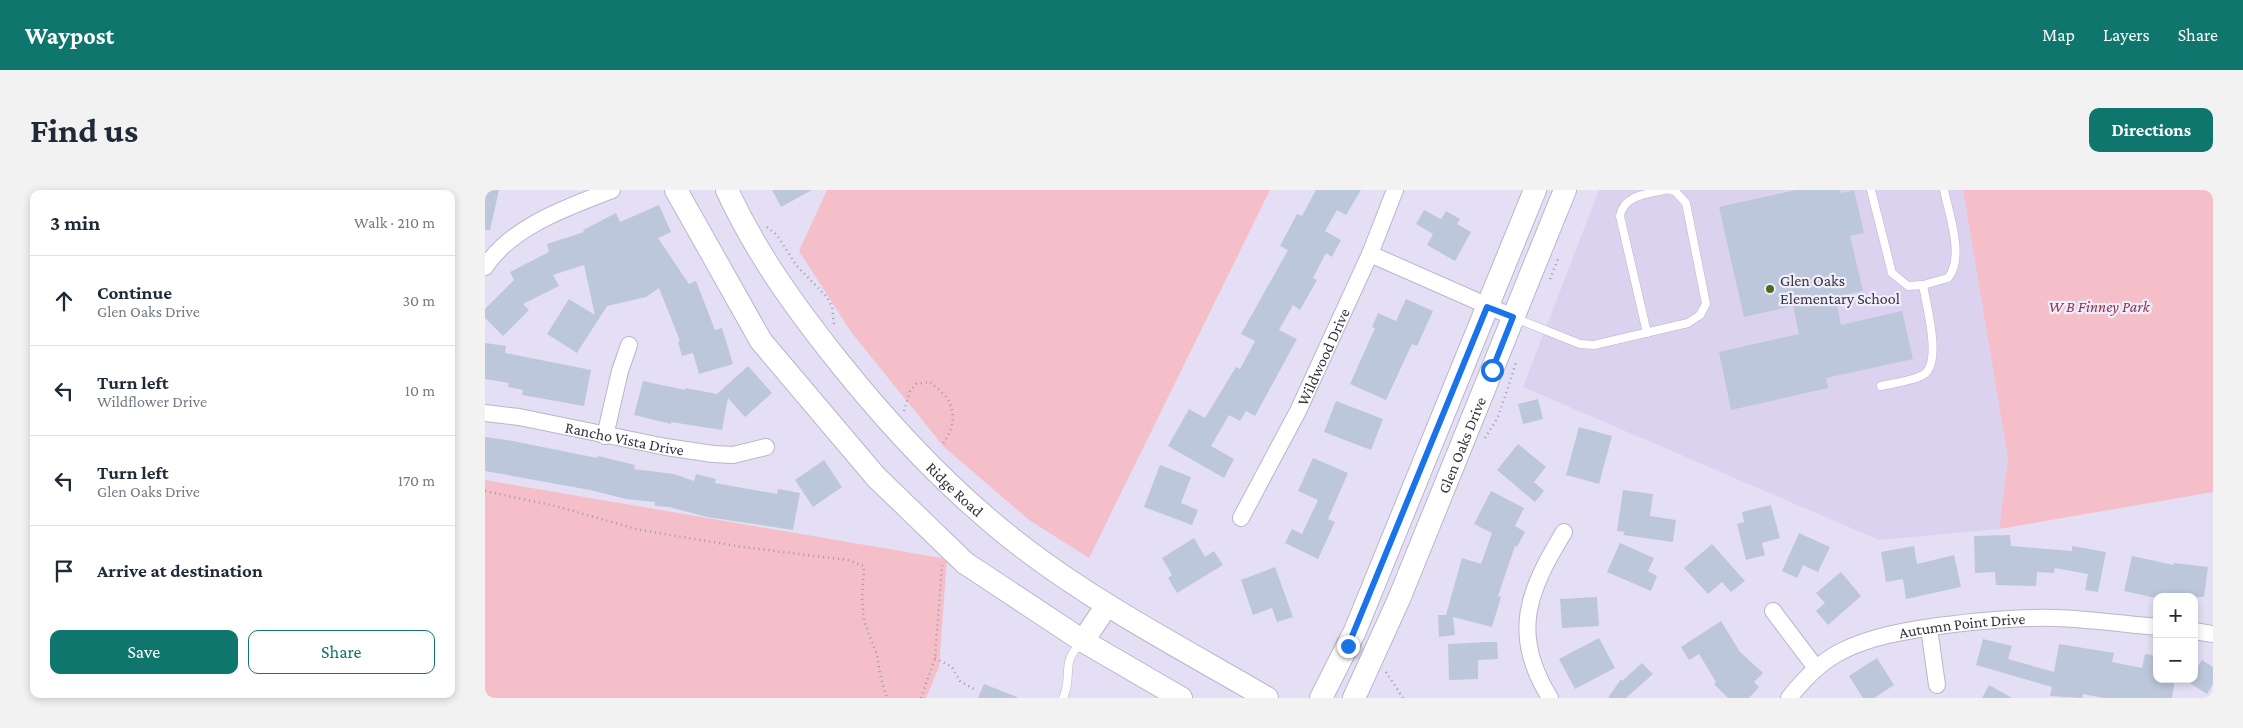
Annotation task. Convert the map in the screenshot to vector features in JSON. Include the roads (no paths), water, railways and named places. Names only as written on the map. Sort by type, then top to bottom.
[{"type":"main road","points":[[676,190],[761,341],[876,477],[965,563],[1083,641],[1181,698]]},
{"type":"main road","name":"Ridge Road","points":[[727,190],[745,229],[800,314],[895,430],[973,506],[1024,548],[1107,605],[1267,698]]},
{"type":"main road","name":"Glen Oaks Drive","points":[[1321,698],[1355,631],[1535,190]]},
{"type":"main road","name":"Glen Oaks Drive","points":[[1355,698],[1399,599],[1428,522],[1565,190]]},
{"type":"main road","points":[[1083,641],[1107,605]]},
{"type":"street","points":[[486,264],[527,229],[555,213],[611,190]]},
{"type":"street","name":"Wildwood Drive","points":[[1241,518],[1299,411],[1369,254],[1395,190]]},
{"type":"street","points":[[1369,254],[1513,317]]},
{"type":"street","points":[[605,436],[620,371],[629,345]]},
{"type":"street","name":"Rancho Vista Drive","points":[[485,414],[519,417],[605,436],[719,454],[733,455],[766,447]]},
{"type":"street","points":[[1550,698],[1534,668],[1527,639],[1527,618],[1535,588],[1547,561],[1564,532]]},
{"type":"street","points":[[1773,611],[1817,668]]},
{"type":"street","name":"Autumn Point Drive","points":[[1789,698],[1817,668],[1841,651],[1856,644],[1909,630],[2032,618],[2057,618],[2153,627]]},
{"type":"street","points":[[1929,628],[1937,686]]},
{"type":"street","points":[[2198,632],[2213,634]]},
{"type":"lane","points":[[1647,332],[1620,216],[1623,206],[1629,199],[1664,190]]},
{"type":"lane","points":[[1513,317],[1581,344],[1594,345],[1688,323],[1700,315],[1705,304],[1686,202],[1675,191],[1670,190]]},
{"type":"lane","points":[[1871,190],[1891,274],[1908,286],[1923,285],[1948,278],[1956,266],[1957,254],[1944,190]]},
{"type":"lane","points":[[1881,386],[1924,375],[1932,366],[1933,352],[1923,285]]},
{"type":"lane","points":[[1063,698],[1068,659],[1072,651],[1083,641]]},
{"type":"place","name":"Glen Oaks Elementary School","points":[[1770,289]]},
{"type":"park label","name":"W B Finney Park","points":[[2099,306]]}]
